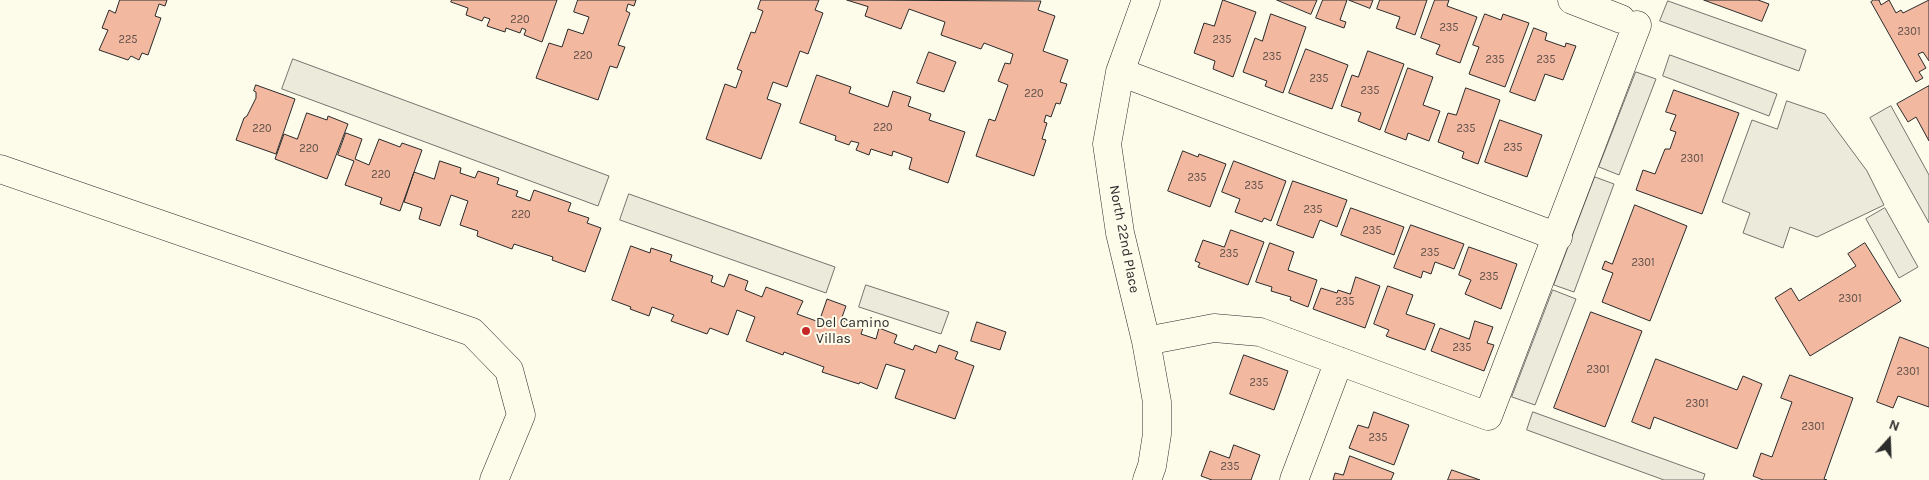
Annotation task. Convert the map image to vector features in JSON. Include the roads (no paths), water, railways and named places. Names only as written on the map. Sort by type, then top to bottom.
[{"type":"street","name":"North 22nd Place","points":[[1146,0],[1120,72],[1107,144],[1120,233],[1146,341],[1157,402],[1157,426],[1152,466],[1147,480]]},
{"type":"street","points":[[1146,341],[1214,328],[1253,331],[1287,341],[1488,416],[1558,237],[1629,22],[1572,0]]},
{"type":"street","points":[[1120,72],[1558,237]]},
{"type":"street","points":[[0,169],[472,332],[509,370],[521,415],[494,480]]},
{"type":"street","points":[[1294,480],[1339,361]]},
{"type":"place","name":"Del Camino Villas","points":[[806,331]]}]
